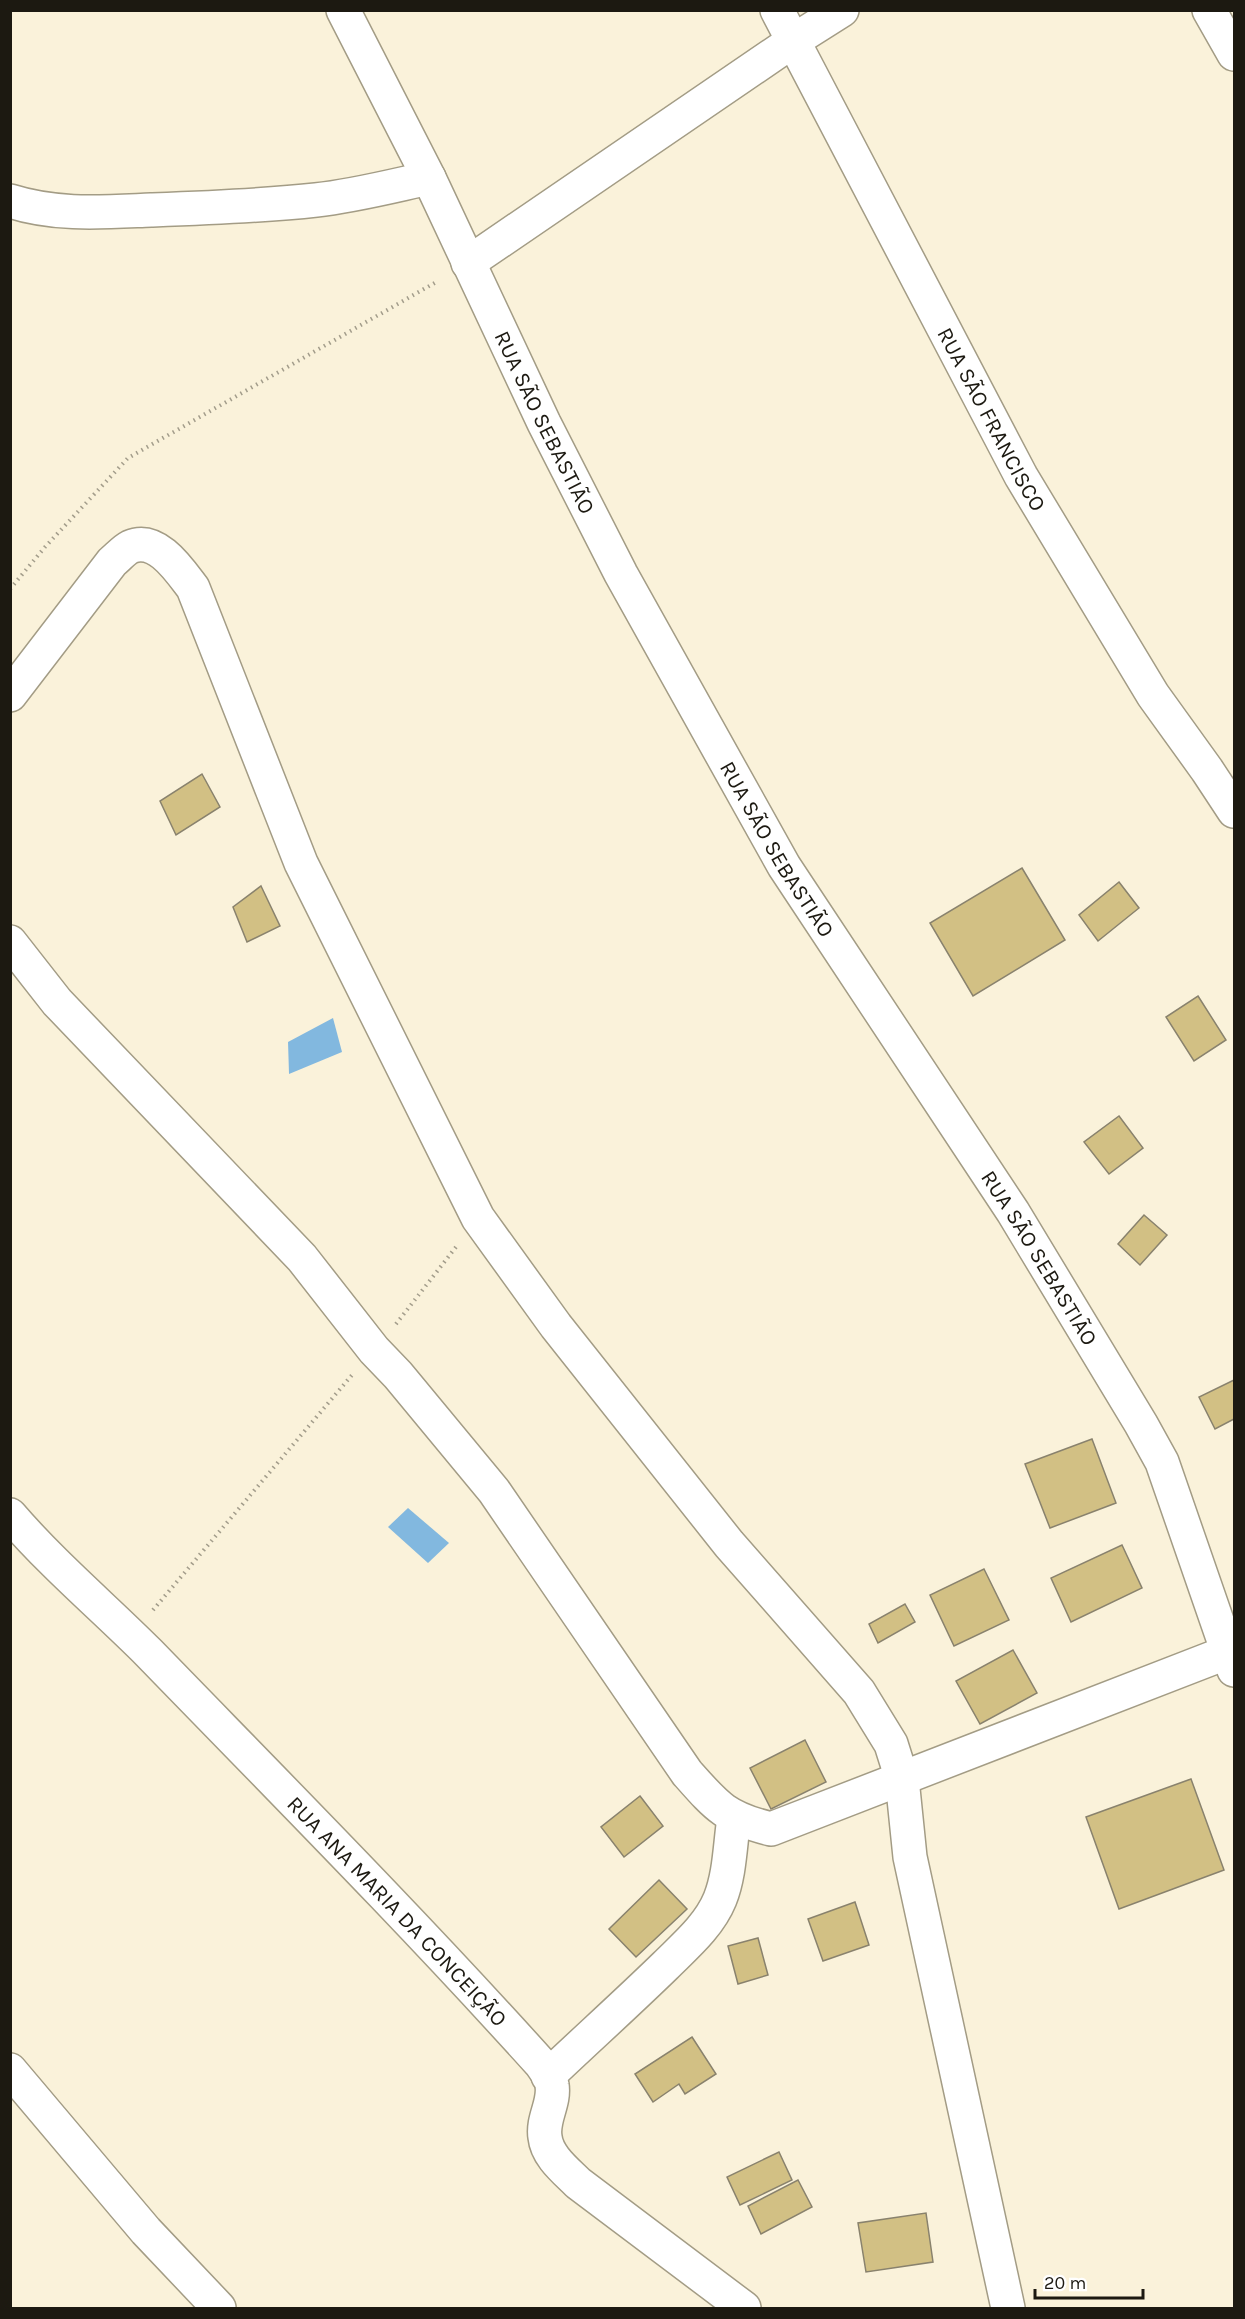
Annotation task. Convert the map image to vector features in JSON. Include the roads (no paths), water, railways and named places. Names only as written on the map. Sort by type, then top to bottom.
[{"type":"street","name":"RUA SÃO SEBASTIÃO","points":[[343,10],[429,178],[544,423],[621,574],[784,866],[1013,1212],[1142,1424],[1162,1462],[1231,1661]]},
{"type":"street","name":"RUA SÃO FRANCISCO","points":[[777,10],[1021,476],[1153,695],[1208,770],[1234,812]]},
{"type":"street","points":[[468,263],[842,10]]},
{"type":"street","points":[[1209,10],[1234,54]]},
{"type":"street","points":[[10,201],[34,209],[67,213],[185,209],[317,200],[429,178]]},
{"type":"street","points":[[10,695],[112,562],[130,547],[145,546],[157,550],[170,560],[193,588],[301,863],[478,1218],[556,1326],[729,1544],[859,1692],[891,1744],[902,1779],[910,1857],[1008,2308]]},
{"type":"street","points":[[10,942],[57,1002],[302,1258],[374,1350],[398,1375],[494,1491],[687,1773],[710,1799],[734,1818],[771,1829],[902,1779],[1231,1661]]},
{"type":"street","name":"RUA ANA MARIA DA CONCEIÇÃO","points":[[10,1515],[66,1574],[131,1635],[470,1985],[541,2064],[548,2076]]},
{"type":"street","points":[[734,1818],[724,1884],[720,1899],[711,1916],[698,1933],[548,2076],[552,2083],[552,2098],[544,2137],[558,2163],[578,2183],[744,2308]]},
{"type":"street","points":[[10,2070],[146,2231],[219,2308]]},
{"type":"water","points":[[333,1018],[342,1052],[289,1074],[288,1042]]},
{"type":"water","points":[[408,1508],[449,1543],[428,1563],[388,1527]]}]
